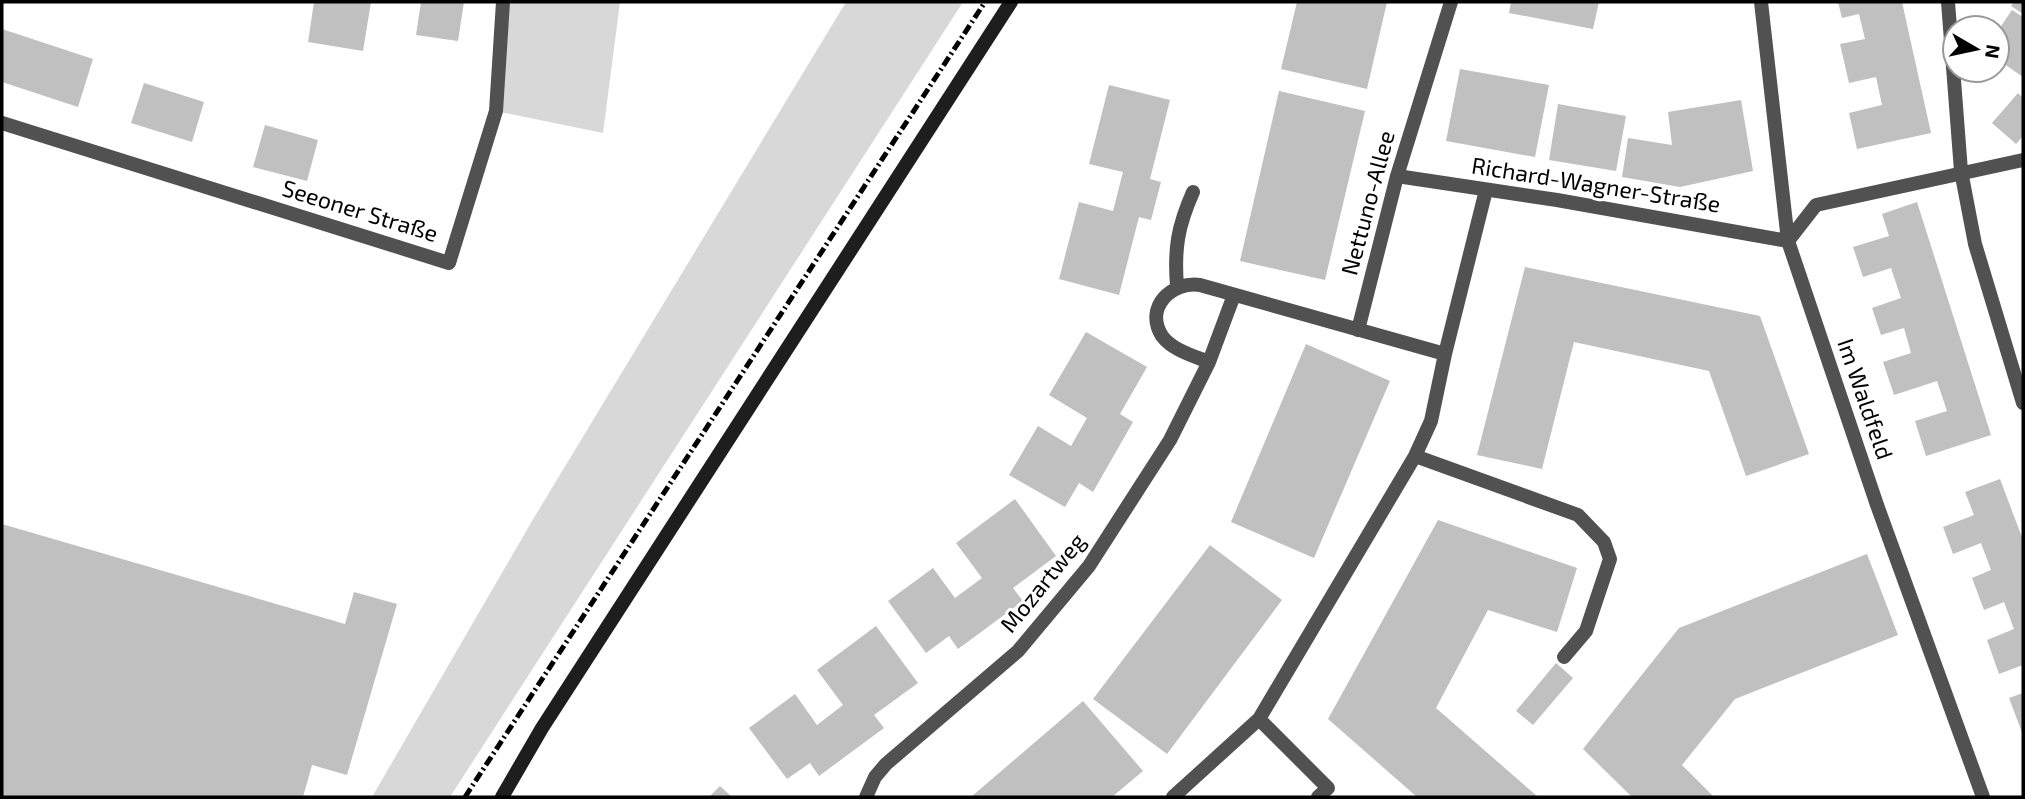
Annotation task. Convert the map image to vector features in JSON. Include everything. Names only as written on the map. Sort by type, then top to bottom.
[{"type":"street","name":"Seeoner Straße","points":[[2,123],[449,263],[496,111],[503,2]]},
{"type":"street","points":[[502,797],[541,728],[1011,2]]},
{"type":"street","name":"Nettuno-Allee","points":[[1358,330],[1397,176],[1451,2]]},
{"type":"street","name":"Im Waldfeld","points":[[1761,2],[1788,241],[1877,505],[1983,797]]},
{"type":"street","points":[[1948,2],[1961,171],[1975,244],[2023,402]]},
{"type":"street","points":[[1788,241],[1816,205],[1961,171],[2023,160]]},
{"type":"street","name":"Richard-Wagner-Straße","points":[[1397,176],[1788,241]]},
{"type":"street","points":[[1173,797],[1259,719],[1415,456],[1431,421],[1486,190]]},
{"type":"street","points":[[1177,286],[1174,251],[1182,217],[1193,192]]},
{"type":"street","points":[[1209,362],[1169,343],[1157,324],[1160,302],[1177,286],[1200,285],[1445,354]]},
{"type":"street","name":"Mozartweg","points":[[867,797],[875,777],[886,764],[1018,651],[1089,566],[1170,440],[1209,362],[1234,295]]},
{"type":"street","points":[[1415,456],[1578,515],[1604,542],[1610,559],[1586,631],[1564,657]]},
{"type":"street","points":[[1259,719],[1328,794]]},
{"type":"shaded area","points":[[503,2],[620,2],[603,133],[496,111]]},
{"type":"shaded area","points":[[846,2],[963,2],[450,797],[372,797],[532,521]]},
{"type":"building","points":[[314,2],[371,2],[363,51],[308,42]]},
{"type":"building","points":[[421,2],[464,2],[458,41],[416,35]]},
{"type":"building","points":[[1297,2],[1387,2],[1367,89],[1281,69]]},
{"type":"building","points":[[1511,2],[1599,2],[1593,29],[1509,13]]},
{"type":"building","points":[[1838,2],[1902,2],[1931,133],[1857,149],[1849,113],[1882,105],[1876,77],[1849,83],[1840,44],[1865,39],[1859,14],[1842,18]]},
{"type":"building","points":[[2014,2],[2023,2],[2023,14],[2011,6]]},
{"type":"building","points":[[2012,10],[2023,17],[2023,77],[2011,69],[2009,14]]},
{"type":"building","points":[[2,29],[93,59],[78,107],[2,82]]},
{"type":"building","points":[[1460,69],[1549,85],[1535,157],[1446,141]]},
{"type":"building","points":[[144,83],[204,102],[192,142],[131,123]]},
{"type":"building","points":[[1109,85],[1170,100],[1150,179],[1161,182],[1151,220],[1139,217],[1119,295],[1059,279],[1079,202],[1113,211],[1123,172],[1089,164]]},
{"type":"building","points":[[1279,91],[1365,111],[1325,280],[1240,261]]},
{"type":"building","points":[[2018,93],[2023,98],[2023,136],[2016,144],[1992,123]]},
{"type":"building","points":[[1741,100],[1753,171],[1680,187],[1622,177],[1628,138],[1672,145],[1668,112]]},
{"type":"building","points":[[1558,104],[1626,116],[1616,171],[1549,160]]},
{"type":"building","points":[[265,125],[318,140],[307,181],[253,167]]},
{"type":"building","points":[[1917,202],[1991,435],[1926,456],[1915,421],[1947,411],[1937,381],[1894,395],[1883,362],[1911,353],[1904,328],[1881,335],[1872,308],[1901,298],[1891,268],[1863,277],[1853,247],[1889,236],[1882,214]]},
{"type":"building","points":[[1525,267],[1760,316],[1809,454],[1746,476],[1709,371],[1574,342],[1542,469],[1477,455]]},
{"type":"building","points":[[1086,332],[1147,367],[1120,414],[1133,422],[1093,492],[1079,483],[1065,507],[1009,475],[1038,426],[1071,446],[1087,418],[1049,395]]},
{"type":"building","points":[[1306,344],[1390,381],[1314,558],[1231,522]]},
{"type":"building","points":[[2000,479],[2023,540],[2023,665],[1999,674],[1987,640],[2014,629],[2004,602],[1984,610],[1972,578],[1991,570],[1981,543],[1953,554],[1943,527],[1974,515],[1965,492]]},
{"type":"building","points":[[1015,499],[1056,556],[1013,588],[1023,601],[958,649],[949,636],[926,653],[888,601],[933,568],[955,598],[982,578],[956,543]]},
{"type":"building","points":[[1438,520],[1577,568],[1557,632],[1488,610],[1436,708],[1538,797],[1417,797],[1328,719]]},
{"type":"building","points":[[2,524],[345,624],[354,592],[397,604],[347,775],[312,765],[303,797],[2,797]]},
{"type":"building","points":[[1210,545],[1282,600],[1167,754],[1093,699]]},
{"type":"building","points":[[1867,554],[1898,635],[1735,699],[1682,765],[1714,797],[1632,797],[1583,749],[1679,628]]},
{"type":"building","points":[[876,626],[918,683],[874,715],[884,728],[819,776],[810,763],[787,779],[749,728],[795,694],[817,725],[843,705],[817,670]]},
{"type":"building","points":[[1556,663],[1573,678],[1533,725],[1516,711]]},
{"type":"building","points":[[2023,693],[2023,735],[2009,698]]},
{"type":"building","points":[[1083,701],[1143,771],[1112,797],[971,797]]},
{"type":"building","points":[[720,786],[732,797],[709,797]]},
{"type":"railway","points":[[465,797],[985,2]]}]
